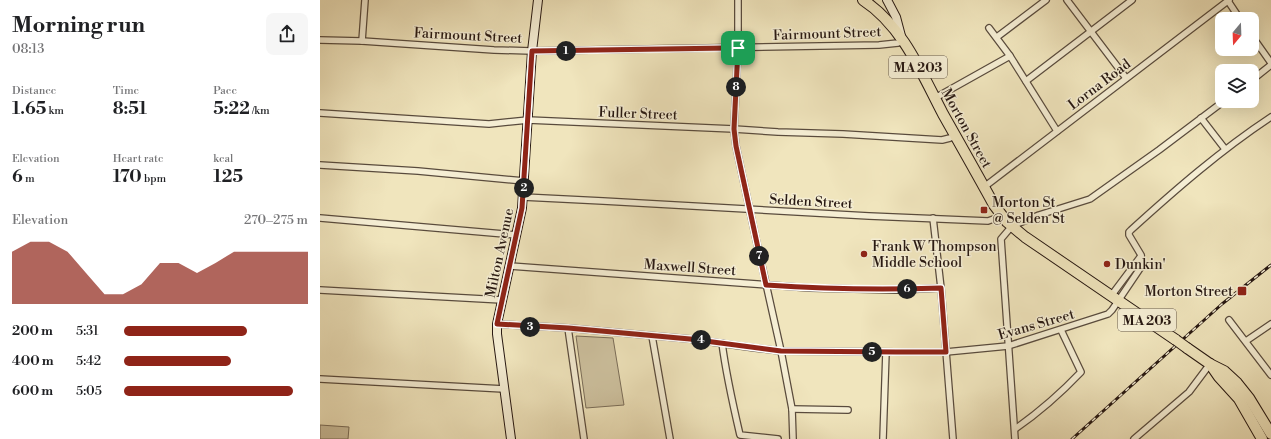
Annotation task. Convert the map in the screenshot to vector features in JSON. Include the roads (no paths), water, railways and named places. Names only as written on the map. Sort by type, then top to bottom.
[{"type":"highway","name":"Morton Street","points":[[868,2],[890,24],[901,41],[935,98],[995,207],[1002,216],[1030,241],[1210,364],[1219,377],[1239,399],[1264,434]]},
{"type":"street","points":[[362,41],[365,0]]},
{"type":"street","name":"Milton Avenue","points":[[511,439],[496,334],[523,197],[532,51],[538,0]]},
{"type":"street","points":[[738,0],[738,48],[734,129],[736,146],[781,351],[792,409],[793,439]]},
{"type":"street","name":"Morton Street","points":[[886,0],[896,17],[901,41]]},
{"type":"street","points":[[997,37],[1046,0]]},
{"type":"street","points":[[1067,0],[1126,78]]},
{"type":"street","points":[[1026,82],[1132,0]]},
{"type":"street","points":[[1228,0],[1236,12]]},
{"type":"street","name":"Lorna Road","points":[[984,187],[1228,0]]},
{"type":"street","points":[[989,28],[1010,56],[1057,131]]},
{"type":"street","name":"Fairmount Street","points":[[320,40],[532,51],[880,45],[901,41]]},
{"type":"street","points":[[1259,46],[1271,64],[1259,74]]},
{"type":"street","points":[[935,98],[1010,56]]},
{"type":"street","points":[[1015,439],[1001,239],[1012,226],[1039,215],[1090,199],[1215,108]]},
{"type":"street","name":"Fuller Street","points":[[320,113],[489,124],[528,120],[843,134],[942,140],[955,136]]},
{"type":"street","points":[[1202,118],[1225,149],[1271,117]]},
{"type":"street","name":"Evans Street","points":[[497,324],[568,328],[690,339],[781,351],[946,352],[1008,346],[1106,315],[1110,312],[1115,298],[1141,267],[1141,255],[1129,235],[1129,232],[1174,191],[1225,149]]},
{"type":"street","points":[[320,165],[418,171],[524,181]]},
{"type":"street","name":"Selden Street","points":[[523,197],[988,221],[1002,216]]},
{"type":"street","points":[[320,218],[516,235]]},
{"type":"street","points":[[933,218],[941,288],[953,439]]},
{"type":"street","name":"Maxwell Street","points":[[510,266],[853,290],[941,288]]},
{"type":"street","points":[[320,290],[502,300]]},
{"type":"street","points":[[1229,320],[1271,375]]},
{"type":"street","points":[[1246,341],[1271,324]]},
{"type":"street","points":[[568,328],[584,439]]},
{"type":"street","points":[[1014,429],[1028,420],[1081,372],[1061,330]]},
{"type":"street","points":[[652,336],[670,439]]},
{"type":"street","points":[[722,343],[740,437],[778,439]]},
{"type":"street","points":[[884,439],[886,352]]},
{"type":"street","points":[[1134,439],[1189,392],[1210,364]]},
{"type":"street","points":[[320,379],[504,389]]},
{"type":"street","points":[[792,409],[848,410]]},
{"type":"railway","points":[[1072,439],[1222,304],[1271,265]]},
{"type":"place","name":"Morton St @ Selden St","points":[[984,210]]},
{"type":"place","name":"Frank W Thompson Middle School","points":[[864,254]]},
{"type":"place","name":"Dunkin'","points":[[1107,264]]},
{"type":"place","name":"Morton Street","points":[[1242,291]]}]
